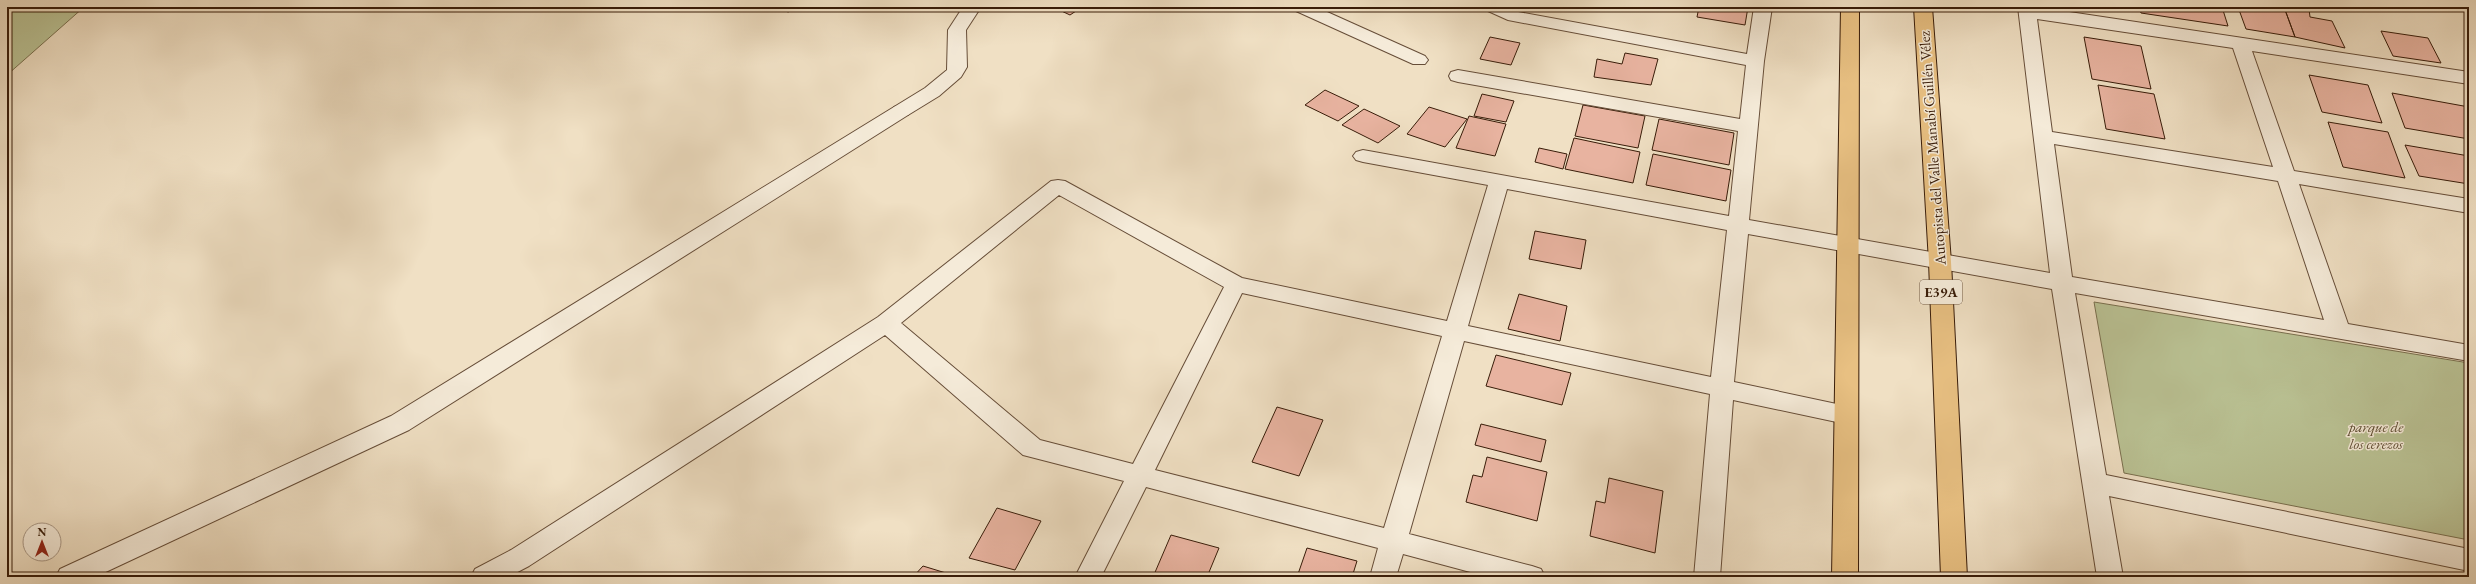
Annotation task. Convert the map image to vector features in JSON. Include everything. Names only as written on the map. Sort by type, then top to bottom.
[{"type":"main road","points":[[1845,577],[1850,7]]},
{"type":"main road","name":"Autopista del Valle Manabí Guillén Vélez","points":[[1923,7],[1940,262],[1954,577]]},
{"type":"street","points":[[69,577],[400,423],[932,92],[955,72],[958,67],[957,30],[972,7]]},
{"type":"street","points":[[1302,7],[1419,60]]},
{"type":"street","points":[[1494,7],[1508,15],[1756,61]]},
{"type":"street","points":[[1707,577],[1722,388],[1763,7]]},
{"type":"street","points":[[2110,577],[2062,283],[2027,10],[2240,44],[2469,78]]},
{"type":"street","points":[[2240,44],[2287,176],[2339,331]]},
{"type":"street","points":[[1458,76],[1749,127]]},
{"type":"street","points":[[2043,136],[2469,206]]},
{"type":"street","points":[[1364,156],[1740,223],[1940,262],[2469,353]]},
{"type":"street","points":[[1383,577],[1499,180]]},
{"type":"street","points":[[484,577],[520,558],[886,323],[1058,186],[1236,284],[1846,415]]},
{"type":"street","points":[[1088,577],[1236,284]]},
{"type":"street","points":[[886,323],[1032,448],[1532,577]]},
{"type":"street","points":[[2095,483],[2469,560]]},
{"type":"green space","points":[[7,7],[84,7],[7,75]]},
{"type":"green space","name":"parque de los cerezos","points":[[2094,302],[2469,363],[2469,540],[2124,473]]},
{"type":"building","points":[[779,7],[799,7],[788,12]]},
{"type":"building","points":[[1053,7],[1082,7],[1070,15]]},
{"type":"building","points":[[1699,7],[1748,7],[1745,25],[1697,17]]},
{"type":"building","points":[[2139,7],[2222,7],[2228,26],[2141,13]]},
{"type":"building","points":[[2238,7],[2284,7],[2295,37],[2246,29]]},
{"type":"building","points":[[2284,7],[2309,9],[2310,17],[2332,21],[2345,48],[2295,37]]},
{"type":"building","points":[[2381,31],[2428,38],[2441,63],[2393,56]]},
{"type":"building","points":[[1490,37],[1520,43],[1511,65],[1480,59]]},
{"type":"building","points":[[2084,37],[2141,46],[2151,89],[2092,79]]},
{"type":"building","points":[[1625,53],[1658,59],[1651,85],[1594,77],[1597,59],[1622,64]]},
{"type":"building","points":[[2309,75],[2368,85],[2382,123],[2322,112]]},
{"type":"building","points":[[2098,85],[2154,94],[2165,139],[2106,129]]},
{"type":"building","points":[[1325,90],[1359,106],[1338,121],[1305,105]]},
{"type":"building","points":[[2392,93],[2469,107],[2469,139],[2405,128]]},
{"type":"building","points":[[1482,94],[1514,101],[1506,122],[1474,116]]},
{"type":"building","points":[[1583,105],[1645,116],[1638,148],[1575,136]]},
{"type":"building","points":[[1429,107],[1467,119],[1445,147],[1407,134]]},
{"type":"building","points":[[1364,109],[1400,126],[1378,143],[1342,125]]},
{"type":"building","points":[[1469,116],[1506,124],[1495,156],[1456,148]]},
{"type":"building","points":[[1659,119],[1734,133],[1729,165],[1652,150]]},
{"type":"building","points":[[2328,122],[2388,132],[2405,178],[2343,167]]},
{"type":"building","points":[[1574,138],[1640,152],[1633,183],[1565,169]]},
{"type":"building","points":[[2405,145],[2469,156],[2469,184],[2419,176]]},
{"type":"building","points":[[1539,148],[1567,154],[1563,169],[1535,162]]},
{"type":"building","points":[[1653,154],[1731,170],[1726,201],[1646,185]]},
{"type":"building","points":[[1535,231],[1586,240],[1581,269],[1529,259]]},
{"type":"building","points":[[1519,294],[1567,306],[1560,341],[1508,329]]},
{"type":"building","points":[[1496,355],[1571,373],[1562,405],[1486,386]]},
{"type":"building","points":[[1277,407],[1323,420],[1299,476],[1252,462]]},
{"type":"building","points":[[1481,424],[1546,440],[1541,462],[1475,445]]},
{"type":"building","points":[[1487,457],[1547,472],[1537,521],[1466,502],[1473,475],[1482,477]]},
{"type":"building","points":[[1609,478],[1663,491],[1655,553],[1590,536],[1596,501],[1605,503]]},
{"type":"building","points":[[997,508],[1041,521],[1015,570],[969,558]]},
{"type":"building","points":[[1171,535],[1219,548],[1207,577],[1153,577]]},
{"type":"building","points":[[1307,548],[1357,561],[1352,577],[1297,577]]},
{"type":"building","points":[[923,566],[959,577],[913,577]]}]
